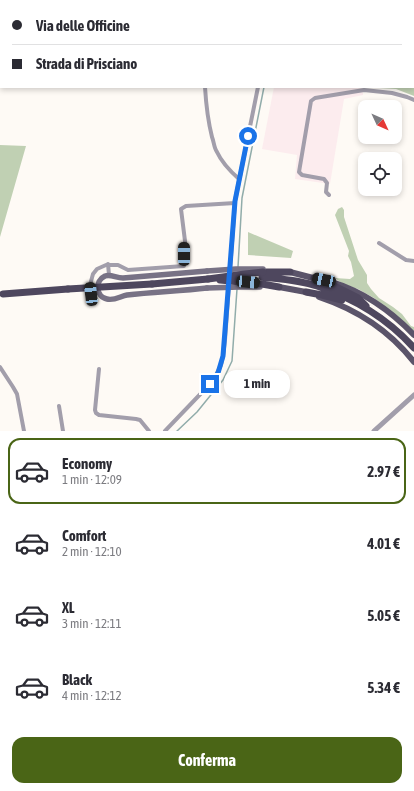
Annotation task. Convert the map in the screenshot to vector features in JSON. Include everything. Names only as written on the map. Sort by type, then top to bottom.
[{"type":"highway","points":[[262,278],[290,272]]},
{"type":"highway","points":[[262,278],[279,287]]},
{"type":"highway","points":[[314,278],[358,298],[370,311]]},
{"type":"highway","points":[[3,294],[208,279],[284,279],[316,285],[338,294],[370,311],[402,335],[414,348]]},
{"type":"highway","points":[[306,292],[322,294],[370,311]]},
{"type":"main road","points":[[236,269],[262,278],[240,287],[207,288],[125,295],[110,300],[102,297],[99,293],[98,286],[103,277],[109,275],[118,278],[236,269]]},
{"type":"main road","points":[[290,272],[334,282],[368,297],[395,317],[414,335]]},
{"type":"main road","points":[[117,298],[122,289],[121,282],[118,278]]},
{"type":"main road","points":[[279,287],[306,292],[359,314],[396,342],[414,362]]},
{"type":"street","points":[[205,88],[209,125],[216,151],[230,171],[239,179]]},
{"type":"street","points":[[165,431],[210,384],[218,373],[221,365],[225,340],[235,204],[258,88]]},
{"type":"street","points":[[329,195],[326,192],[327,183],[324,179],[302,175],[299,172],[311,101],[315,98],[364,90],[392,93],[414,100]]},
{"type":"street","points":[[91,294],[90,285],[93,274],[101,267],[108,264],[118,265],[128,270],[184,266],[185,241],[182,209],[186,206],[235,204]]},
{"type":"street","points":[[379,243],[406,260],[414,261]]},
{"type":"street","points":[[108,264],[109,275]]},
{"type":"street","points":[[0,367],[17,394],[24,431]]},
{"type":"street","points":[[99,369],[96,413],[100,415],[136,418],[140,420],[149,431]]},
{"type":"street","points":[[374,431],[414,395]]},
{"type":"street","points":[[59,406],[63,431]]},
{"type":"shaded area","points":[[274,88],[363,88],[363,95],[344,99],[330,184],[295,179],[297,155],[262,149]]},
{"type":"green space","points":[[380,88],[414,88],[414,96],[396,89]]},
{"type":"green space","points":[[0,145],[26,146],[0,237]]},
{"type":"green space","points":[[342,207],[358,260],[367,275],[367,283],[379,298],[402,314],[411,326],[414,327],[414,331],[374,298],[358,289],[343,284],[335,278],[350,279],[354,276],[348,256],[349,251],[335,215],[338,209]]},
{"type":"green space","points":[[248,232],[293,251],[291,258],[248,255]]},
{"type":"waterway","points":[[238,267],[242,198],[264,88]]},
{"type":"waterway","points":[[177,431],[197,412],[223,380],[232,361],[237,289]]},
{"type":"route","points":[[210,384],[218,373],[223,356],[235,201],[248,136]]}]
